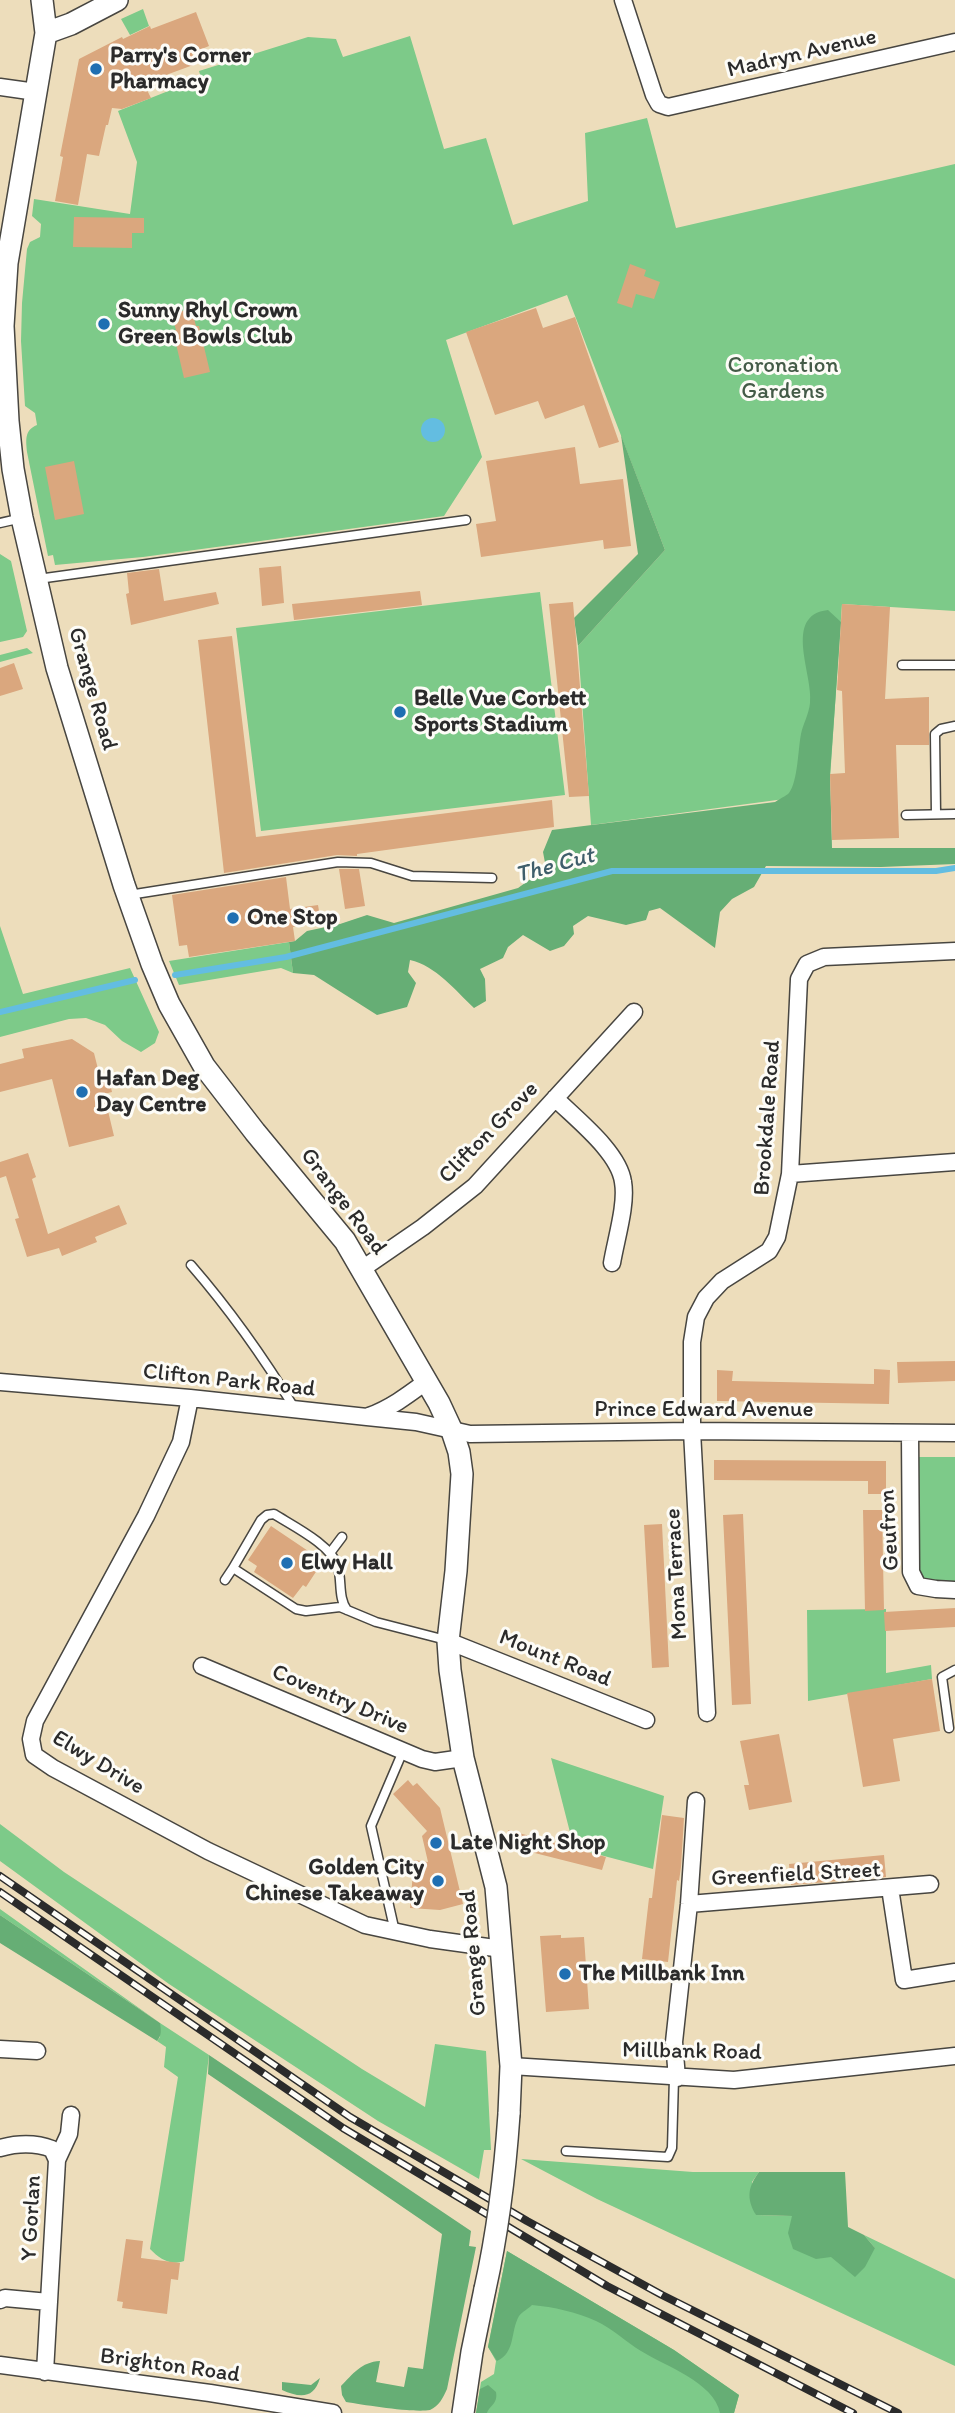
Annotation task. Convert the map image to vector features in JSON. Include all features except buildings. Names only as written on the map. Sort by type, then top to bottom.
[{"type":"main road","name":"Grange Road","points":[[42,0],[46,33],[7,263],[3,390],[22,518],[57,668],[127,895],[169,1004],[204,1066],[345,1241],[427,1381],[452,1431],[462,1474],[456,1571],[448,1641],[450,1670],[463,1758],[496,1887],[510,2066],[505,2166],[494,2249],[463,2413]]},
{"type":"main road","points":[[46,33],[71,24],[117,0]]},
{"type":"street","name":"Madryn Avenue","points":[[623,0],[659,104],[668,107],[955,42]]},
{"type":"street","points":[[0,87],[36,92]]},
{"type":"street","name":"Brookdale Road","points":[[692,1431],[692,1342],[696,1317],[706,1298],[722,1281],[769,1251],[777,1237],[790,1174],[799,979],[807,964],[824,957],[955,951]]},
{"type":"street","name":"Clifton Grove","points":[[362,1269],[423,1227],[475,1186],[634,1012]]},
{"type":"street","points":[[555,1098],[608,1151],[623,1180],[624,1195],[612,1263]]},
{"type":"street","points":[[790,1174],[955,1162]]},
{"type":"street","points":[[367,1417],[386,1410],[427,1381]]},
{"type":"street","name":"Clifton Park Road","points":[[0,1382],[190,1398],[416,1422],[452,1431]]},
{"type":"street","name":"Elwy Drive","points":[[190,1398],[180,1442],[146,1516],[36,1721],[31,1739],[34,1755],[53,1768],[208,1850],[365,1925],[502,1949]]},
{"type":"street","name":"Prince Edward Avenue","points":[[452,1431],[470,1434],[692,1431],[955,1433]]},
{"type":"street","name":"Mona Terrace","points":[[692,1431],[707,1713]]},
{"type":"street","name":"Geufron","points":[[910,1434],[911,1572],[918,1586],[955,1590]]},
{"type":"street","name":"Mount Road","points":[[448,1641],[646,1720]]},
{"type":"street","name":"Coventry Drive","points":[[202,1666],[403,1751],[435,1762],[463,1758]]},
{"type":"street","points":[[676,2078],[674,2042],[689,1904],[696,1801]]},
{"type":"street","points":[[890,1888],[930,1884]]},
{"type":"street","name":"Greenfield Street","points":[[689,1904],[890,1888],[904,1980],[955,1972]]},
{"type":"street","points":[[0,2049],[37,2051]]},
{"type":"street","name":"Millbank Road","points":[[510,2066],[734,2080],[955,2056]]},
{"type":"street","points":[[57,2160],[69,2134],[71,2115]]},
{"type":"street","name":"Y Gorlan","points":[[0,2148],[15,2144],[43,2146],[52,2149],[57,2160],[45,2372]]},
{"type":"street","points":[[0,2300],[5,2298],[49,2302]]},
{"type":"street","name":"Brighton Road","points":[[0,2365],[210,2393],[333,2413]]},
{"type":"lane","points":[[0,523],[22,518]]},
{"type":"lane","points":[[35,579],[466,520]]},
{"type":"lane","points":[[902,665],[955,665]]},
{"type":"lane","points":[[936,814],[936,734],[941,729],[955,726]]},
{"type":"lane","points":[[906,815],[955,814]]},
{"type":"lane","points":[[127,895],[358,861],[411,876],[492,878]]},
{"type":"lane","points":[[191,1265],[226,1306],[297,1411]]},
{"type":"lane","points":[[225,1580],[261,1520],[274,1514],[317,1541],[330,1553],[338,1565],[343,1604],[347,1610]]},
{"type":"lane","points":[[330,1553],[342,1537]]},
{"type":"lane","points":[[233,1568],[296,1609],[306,1611],[340,1607],[376,1622],[448,1641]]},
{"type":"lane","points":[[949,1728],[942,1677],[955,1670]]},
{"type":"lane","points":[[395,1931],[370,1826],[403,1751]]},
{"type":"lane","points":[[566,2151],[668,2157],[672,2148],[676,2078]]},
{"type":"green space","points":[[143,9],[149,26],[130,35],[121,19]]},
{"type":"green space","name":"Coronation Gardens","points":[[410,36],[444,149],[486,138],[513,225],[588,201],[585,133],[647,118],[676,228],[955,164],[955,611],[842,604],[829,793],[591,825],[578,646],[665,550],[567,295],[446,340],[482,457],[444,516],[143,557],[55,565],[53,555],[48,556],[27,452],[28,433],[37,425],[35,413],[25,406],[21,341],[27,249],[30,242],[40,237],[41,224],[32,216],[34,199],[130,214],[137,162],[118,111],[201,78],[199,71],[308,37],[336,39],[343,57]]},
{"type":"green space","points":[[621,435],[665,550],[578,646],[574,618],[638,554]]},
{"type":"green space","points":[[0,554],[11,561],[27,631],[23,637],[0,642]]},
{"type":"green space","name":"Belle Vue Corbett Sports Stadium","points":[[540,592],[565,795],[261,831],[236,628]]},
{"type":"green space","points":[[828,610],[841,622],[830,774],[832,848],[955,848],[955,864],[881,867],[766,866],[754,887],[732,899],[720,912],[715,948],[660,908],[649,911],[646,920],[626,925],[588,916],[573,926],[574,934],[564,946],[550,951],[523,935],[508,947],[503,958],[480,969],[485,979],[486,1001],[474,1008],[437,973],[410,960],[408,972],[416,983],[407,1007],[377,1015],[314,975],[293,973],[289,942],[295,941],[307,931],[367,915],[394,923],[518,888],[546,868],[543,852],[552,830],[775,802],[789,793],[794,781],[801,734],[810,703],[803,635],[806,623],[814,614]]},
{"type":"green space","points":[[27,648],[33,653],[0,662],[0,655]]},
{"type":"green space","points":[[0,926],[23,994],[130,968],[159,1032],[155,1043],[141,1052],[122,1041],[105,1025],[86,1018],[69,1019],[0,1037]]},
{"type":"green space","points":[[289,942],[293,973],[281,968],[179,985],[169,961]]},
{"type":"green space","points":[[917,1457],[955,1457],[955,1581],[924,1581],[917,1568]]},
{"type":"green space","points":[[886,1609],[886,1673],[931,1665],[932,1679],[808,1701],[807,1610]]},
{"type":"green space","points":[[551,1758],[664,1796],[653,1869],[574,1848]]},
{"type":"green space","points":[[0,1824],[64,1872],[362,2069],[425,2107],[435,2044],[486,2051],[491,2150],[484,2150],[479,2179],[378,2121],[169,1984],[0,1861]]},
{"type":"green space","points":[[0,1909],[160,2023],[0,1915]]},
{"type":"green space","points":[[0,1915],[160,2023],[161,2030],[157,2041],[0,1943]]},
{"type":"green space","points":[[160,2023],[209,2055],[184,2261],[174,2263],[166,2261],[150,2249],[178,2077],[164,2067],[166,2047],[157,2041],[160,2037]]},
{"type":"green space","points":[[209,2055],[471,2231],[469,2246],[476,2247],[447,2389],[440,2401],[430,2410],[346,2402],[341,2386],[358,2369],[373,2362],[380,2361],[376,2382],[404,2387],[408,2367],[423,2369],[442,2234],[208,2074]]},
{"type":"green space","points":[[521,2159],[693,2172],[759,2172],[752,2182],[756,2215],[793,2216],[875,2248],[864,2235],[955,2279],[955,2366],[597,2199]]},
{"type":"green space","points":[[759,2172],[845,2172],[848,2227],[864,2235],[875,2248],[865,2267],[855,2277],[831,2257],[816,2259],[793,2249],[788,2233],[792,2216],[756,2215],[753,2209],[750,2193],[752,2183]]},
{"type":"green space","points":[[507,2251],[674,2350],[739,2395],[734,2413],[476,2413],[481,2382],[494,2374],[496,2361],[488,2347]]},
{"type":"green space","points":[[507,2251],[674,2350],[739,2395],[734,2413],[720,2413],[716,2402],[699,2384],[641,2351],[602,2324],[557,2309],[532,2305],[522,2313],[516,2322],[510,2347],[497,2361],[488,2347]]},
{"type":"green space","points":[[320,2378],[314,2390],[306,2395],[282,2390],[282,2382],[311,2385]]},
{"type":"green space","points":[[488,2385],[496,2392],[495,2402],[487,2413],[476,2413],[480,2389]]},
{"type":"water","points":[[428,418],[438,418],[445,425],[445,435],[438,442],[428,442],[421,435],[421,425]]},
{"type":"waterway","name":"The Cut","points":[[175,975],[286,957],[612,871],[936,871],[955,868]]},
{"type":"waterway","name":"The Cut","points":[[0,1012],[135,980]]},
{"type":"railway","points":[[0,1876],[350,2117],[527,2221],[662,2295],[898,2413]]},
{"type":"railway","points":[[0,1892],[343,2128],[607,2286],[853,2413]]},
{"type":"place","name":"Parry's Corner Pharmacy","points":[[96,69]]},
{"type":"place","name":"Sunny Rhyl Crown Green Bowls Club","points":[[104,324]]},
{"type":"place","name":"Belle Vue Corbett Sports Stadium","points":[[400,712]]},
{"type":"place","name":"One Stop","points":[[233,918]]},
{"type":"place","name":"Hafan Deg Day Centre","points":[[82,1092]]},
{"type":"place","name":"Elwy Hall","points":[[287,1563]]},
{"type":"place","name":"Late Night Shop","points":[[436,1843]]},
{"type":"place","name":"Golden City Chinese Takeaway","points":[[438,1881]]},
{"type":"place","name":"The Millbank Inn","points":[[565,1974]]}]
